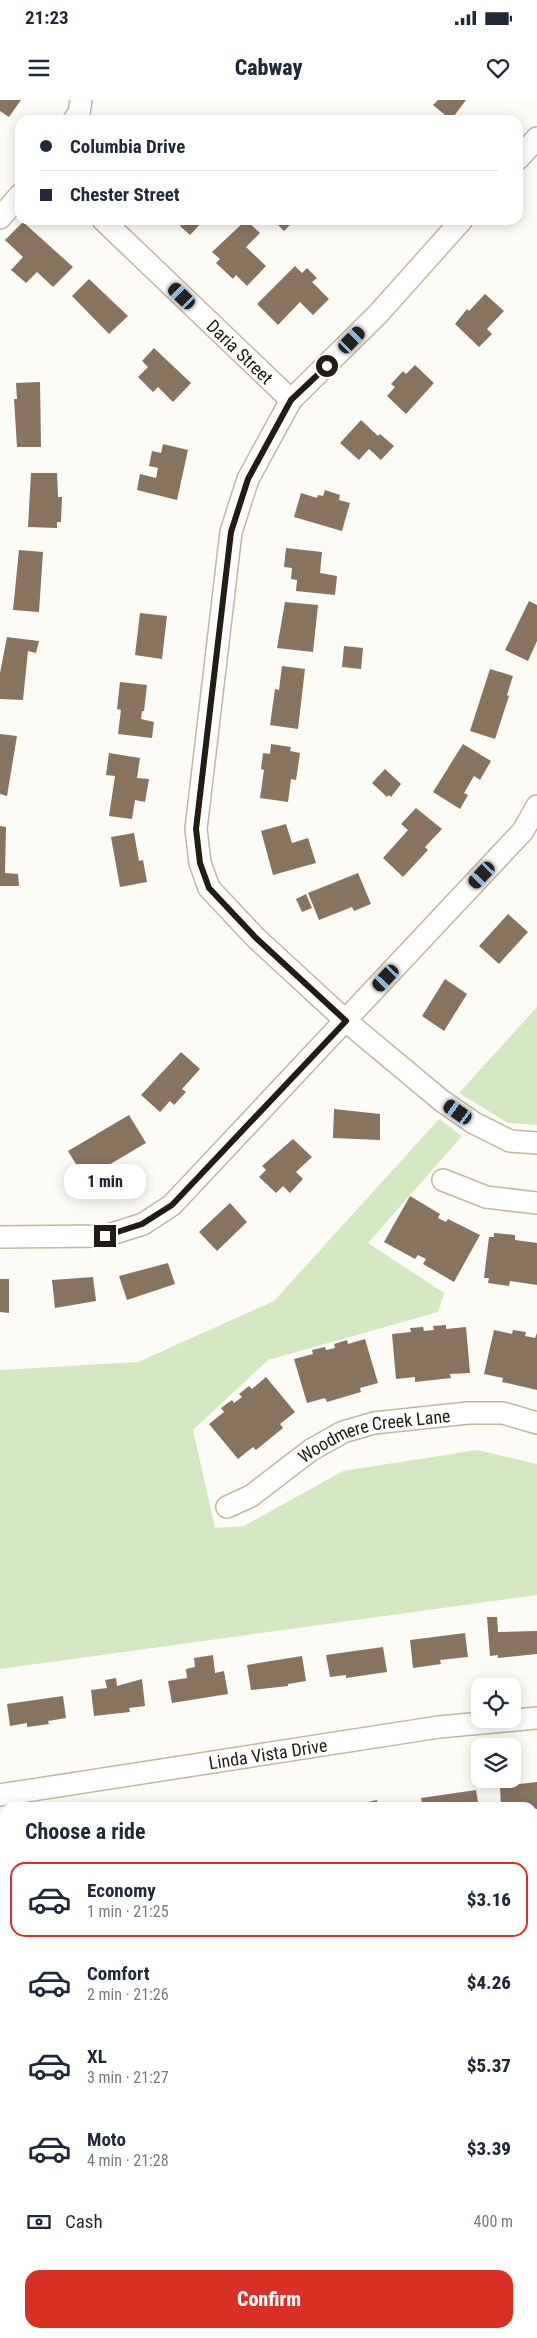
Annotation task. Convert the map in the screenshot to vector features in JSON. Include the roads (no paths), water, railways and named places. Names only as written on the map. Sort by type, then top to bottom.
[{"type":"street","points":[[78,115],[80,100]]},
{"type":"street","points":[[523,153],[537,138]]},
{"type":"street","points":[[0,218],[15,201]]},
{"type":"street","name":"Daria Street","points":[[108,225],[291,400]]},
{"type":"street","points":[[458,225],[378,314],[302,392],[291,400],[248,479],[231,532],[196,829],[200,863],[209,888],[256,938],[346,1021],[442,1101],[474,1123],[510,1141],[537,1143]]},
{"type":"street","points":[[0,1237],[105,1236],[142,1224],[172,1205],[523,831],[537,806]]},
{"type":"street","points":[[443,1180],[486,1197],[537,1203]]},
{"type":"street","name":"Woodmere Creek Lane","points":[[226,1507],[251,1496],[311,1450],[343,1432],[374,1423],[459,1414],[503,1412],[537,1423]]},
{"type":"street","name":"Linda Vista Drive","points":[[0,1795],[438,1727],[537,1718]]}]
